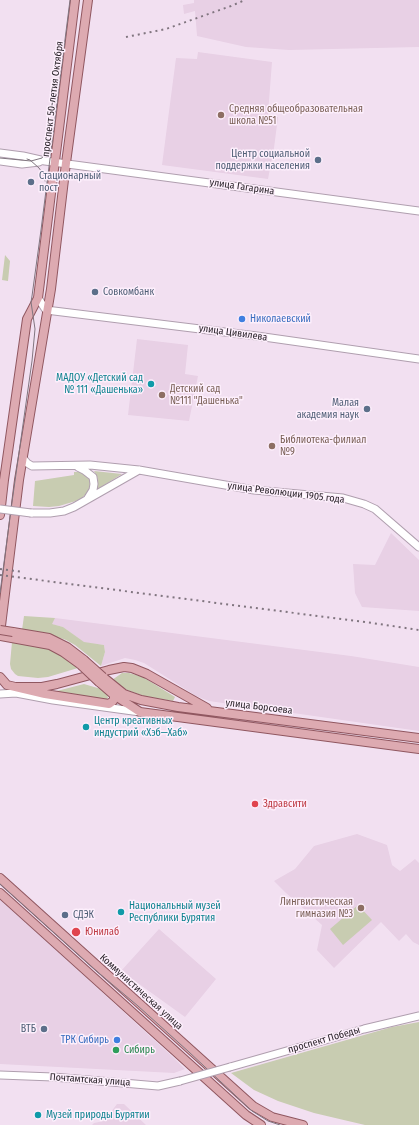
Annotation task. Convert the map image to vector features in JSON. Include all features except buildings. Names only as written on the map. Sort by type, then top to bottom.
[{"type":"main road","name":"проспект 50-летия Октября","points":[[2,477],[8,459],[27,319],[38,298],[75,0]]},
{"type":"main road","name":"проспект 50-летия Октября","points":[[0,635],[19,480],[50,289],[88,0]]},
{"type":"main road","points":[[0,515],[2,477]]},
{"type":"main road","points":[[0,630],[13,635]]},
{"type":"main road","points":[[0,635],[49,638],[67,647],[101,680]]},
{"type":"main road","points":[[17,687],[42,687],[109,670],[132,668],[147,674],[211,711]]},
{"type":"main road","points":[[0,677],[7,685],[45,694],[109,704],[113,701],[114,695]]},
{"type":"main road","name":"улица Борсоева","points":[[101,680],[114,695],[140,712],[419,749]]},
{"type":"main road","name":"улица Борсоева","points":[[101,680],[132,698],[141,700],[211,711],[419,738]]},
{"type":"main road","name":"Коммунистическая улица","points":[[0,878],[253,1106],[272,1117],[303,1125]]},
{"type":"main road","points":[[0,893],[246,1116],[261,1125]]},
{"type":"street","points":[[0,153],[45,161]]},
{"type":"street","points":[[0,161],[22,164],[45,161]]},
{"type":"street","name":"улица Гагарина","points":[[45,161],[419,211]]},
{"type":"street","points":[[38,298],[46,310]]},
{"type":"street","name":"улица Цивилева","points":[[46,310],[242,334],[419,359]]},
{"type":"street","points":[[19,480],[24,471],[32,466],[23,458]]},
{"type":"street","name":"улица Революции 1905 года","points":[[32,466],[90,465],[139,470],[254,490],[343,498],[375,509],[419,547]]},
{"type":"street","name":"улица Революции 1905 года","points":[[74,466],[84,470],[93,477],[93,490],[86,501]]},
{"type":"street","points":[[0,509],[31,513],[64,511],[86,501],[139,470]]},
{"type":"street","name":"улица Борсоева","points":[[0,694],[16,693],[53,700],[140,712]]},
{"type":"street","name":"проспект Победы","points":[[180,1080],[364,1029],[419,1016]]},
{"type":"street","name":"Почтамтская улица","points":[[0,1075],[53,1077],[158,1086],[180,1080]]},
{"type":"shaded area","points":[[194,0],[419,0],[419,47],[289,50],[246,47],[197,36],[195,11],[184,14],[183,5],[194,3]]},
{"type":"shaded area","name":"Средняя общеобразовательная школа №51","points":[[198,52],[272,62],[268,114],[278,117],[268,179],[162,165],[176,58],[197,59]]},
{"type":"shaded area","name":"Детский сад №111 \"Дашенька\"","points":[[137,339],[188,345],[185,374],[198,376],[189,421],[128,415]]},
{"type":"shaded area","points":[[391,533],[419,560],[419,611],[362,607],[355,593],[353,564],[375,565]]},
{"type":"shaded area","points":[[55,618],[351,656],[419,667],[419,731],[209,701],[196,696],[144,663],[135,660],[125,658],[101,666],[105,652],[104,645],[84,643],[63,627],[51,624]]},
{"type":"shaded area","name":"Лингвистическая гимназия №3","points":[[357,834],[387,845],[392,865],[400,871],[415,859],[419,863],[419,945],[413,942],[406,934],[399,941],[381,922],[334,968],[317,950],[322,925],[274,881],[295,869],[314,846]]},
{"type":"shaded area","points":[[0,899],[185,1069],[174,1073],[0,1064]]},
{"type":"shaded area","points":[[159,929],[216,979],[185,1017],[121,971]]},
{"type":"shaded area","points":[[117,1104],[124,1104],[146,1125],[92,1125],[94,1123],[104,1121]]},
{"type":"green space","points":[[5,255],[10,261],[8,281],[2,280]]},
{"type":"green space","points":[[94,471],[122,474],[96,490],[98,481]]},
{"type":"green space","points":[[74,472],[82,472],[90,478],[90,490],[82,498],[59,506],[33,506],[35,481],[74,475]]},
{"type":"green space","points":[[24,616],[55,618],[52,624],[63,627],[84,642],[104,645],[105,652],[101,666],[75,645],[66,640],[45,633],[22,630]]},
{"type":"green space","points":[[12,642],[36,645],[50,649],[61,655],[78,668],[48,677],[38,678],[18,676],[11,669],[10,664]]},
{"type":"green space","points":[[122,673],[129,673],[143,677],[175,697],[173,701],[144,696],[127,690],[112,680]]},
{"type":"green space","points":[[84,684],[101,689],[107,694],[108,698],[106,700],[45,694]]},
{"type":"green space","points":[[358,905],[372,920],[343,945],[330,929]]},
{"type":"green space","points":[[419,1022],[419,1125],[365,1125],[314,1113],[278,1101],[254,1090],[231,1073],[392,1027]]},
{"type":"tram line","points":[[0,593],[32,361],[35,329],[31,302],[70,0]]},
{"type":"tram line","points":[[0,158],[31,161],[42,158],[49,147]]},
{"type":"tram line","points":[[27,159],[39,168],[44,175],[45,181]]},
{"type":"tram line","points":[[0,884],[94,969],[138,1006],[252,1111],[268,1121],[280,1125]]},
{"type":"railway","points":[[126,37],[166,29],[245,0]]},
{"type":"railway","points":[[0,569],[23,572]]},
{"type":"railway","points":[[0,575],[419,630]]},
{"type":"place","name":"Средняя общеобразовательная школа №51","points":[[221,115]]},
{"type":"place","name":"Центр социальной поддержки населения","points":[[318,160]]},
{"type":"place","name":"Стационарный пост","points":[[31,182]]},
{"type":"place","name":"Совкомбанк","points":[[95,292]]},
{"type":"place","name":"Николаевский","points":[[242,319]]},
{"type":"place","name":"МАДОУ «Детский сад № 111 «Дашенька»","points":[[151,384]]},
{"type":"place","name":"Детский сад №111 \"Дашенька\"","points":[[162,395]]},
{"type":"place","name":"Малая академия наук","points":[[367,409]]},
{"type":"place","name":"Библиотека-филиал №9","points":[[272,446]]},
{"type":"place","name":"Центр креативных индустрий «Хэб—Хаб»","points":[[86,727]]},
{"type":"place","name":"Здравсити","points":[[255,804]]},
{"type":"place","name":"Лингвистическая гимназия №3","points":[[361,908]]},
{"type":"place","name":"Национальный музей Республики Бурятия","points":[[121,912]]},
{"type":"place","name":"СДЭК","points":[[65,915]]},
{"type":"place","name":"Юнилаб","points":[[76,932]]},
{"type":"place","name":"ВТБ","points":[[44,1029]]},
{"type":"place","name":"ТРК Сибирь","points":[[117,1040]]},
{"type":"place","name":"Сибирь","points":[[116,1050]]},
{"type":"place","name":"Музей природы Бурятии","points":[[38,1115]]}]
